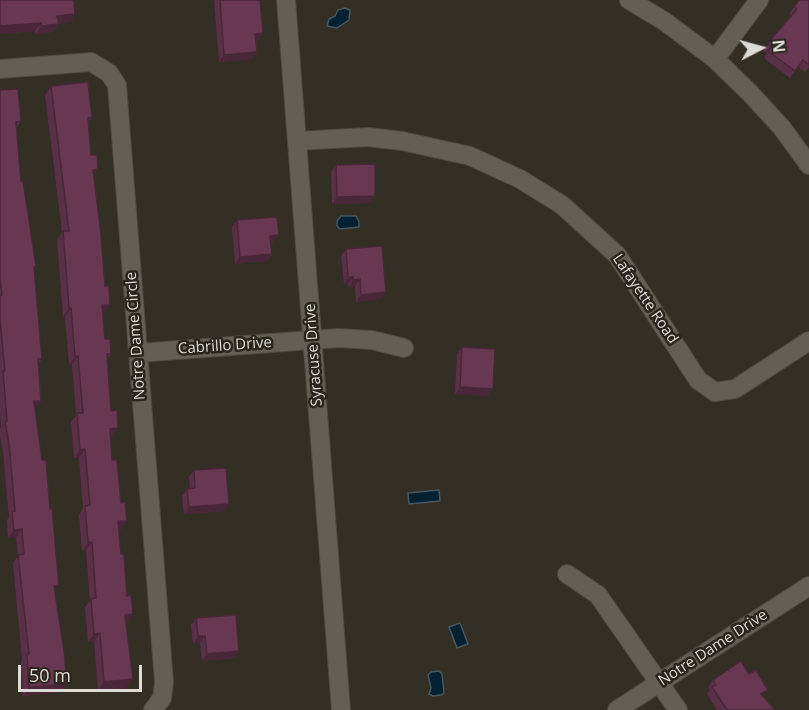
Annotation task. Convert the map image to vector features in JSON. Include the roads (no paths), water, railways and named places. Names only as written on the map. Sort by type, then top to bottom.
[{"type":"street","name":"Syracuse Drive","points":[[286,0],[341,710]]},
{"type":"street","points":[[629,0],[664,21],[715,59],[782,128],[809,165]]},
{"type":"street","points":[[715,59],[759,0]]},
{"type":"street","name":"Notre Dame Circle","points":[[0,69],[86,62],[105,69],[118,90],[164,682],[162,698],[153,710]]},
{"type":"street","name":"Lafayette Road","points":[[297,141],[368,137],[402,141],[470,156],[520,179],[562,205],[617,255],[698,380],[716,392],[735,389],[809,341]]},
{"type":"street","name":"Cabrillo Drive","points":[[138,353],[338,338],[372,340],[404,348]]},
{"type":"street","points":[[567,574],[598,595],[678,710]]},
{"type":"street","name":"Notre Dame Drive","points":[[617,710],[809,586]]},
{"type":"water","points":[[345,8],[350,10],[349,20],[337,28],[327,26],[329,19],[335,16],[338,10]]},
{"type":"water","points":[[341,216],[356,216],[359,227],[340,229],[337,221]]},
{"type":"water","points":[[439,490],[440,501],[409,504],[408,493]]},
{"type":"water","points":[[460,623],[468,644],[457,648],[449,627]]},
{"type":"water","points":[[439,671],[442,674],[444,693],[433,696],[429,694],[431,688],[428,675]]}]
